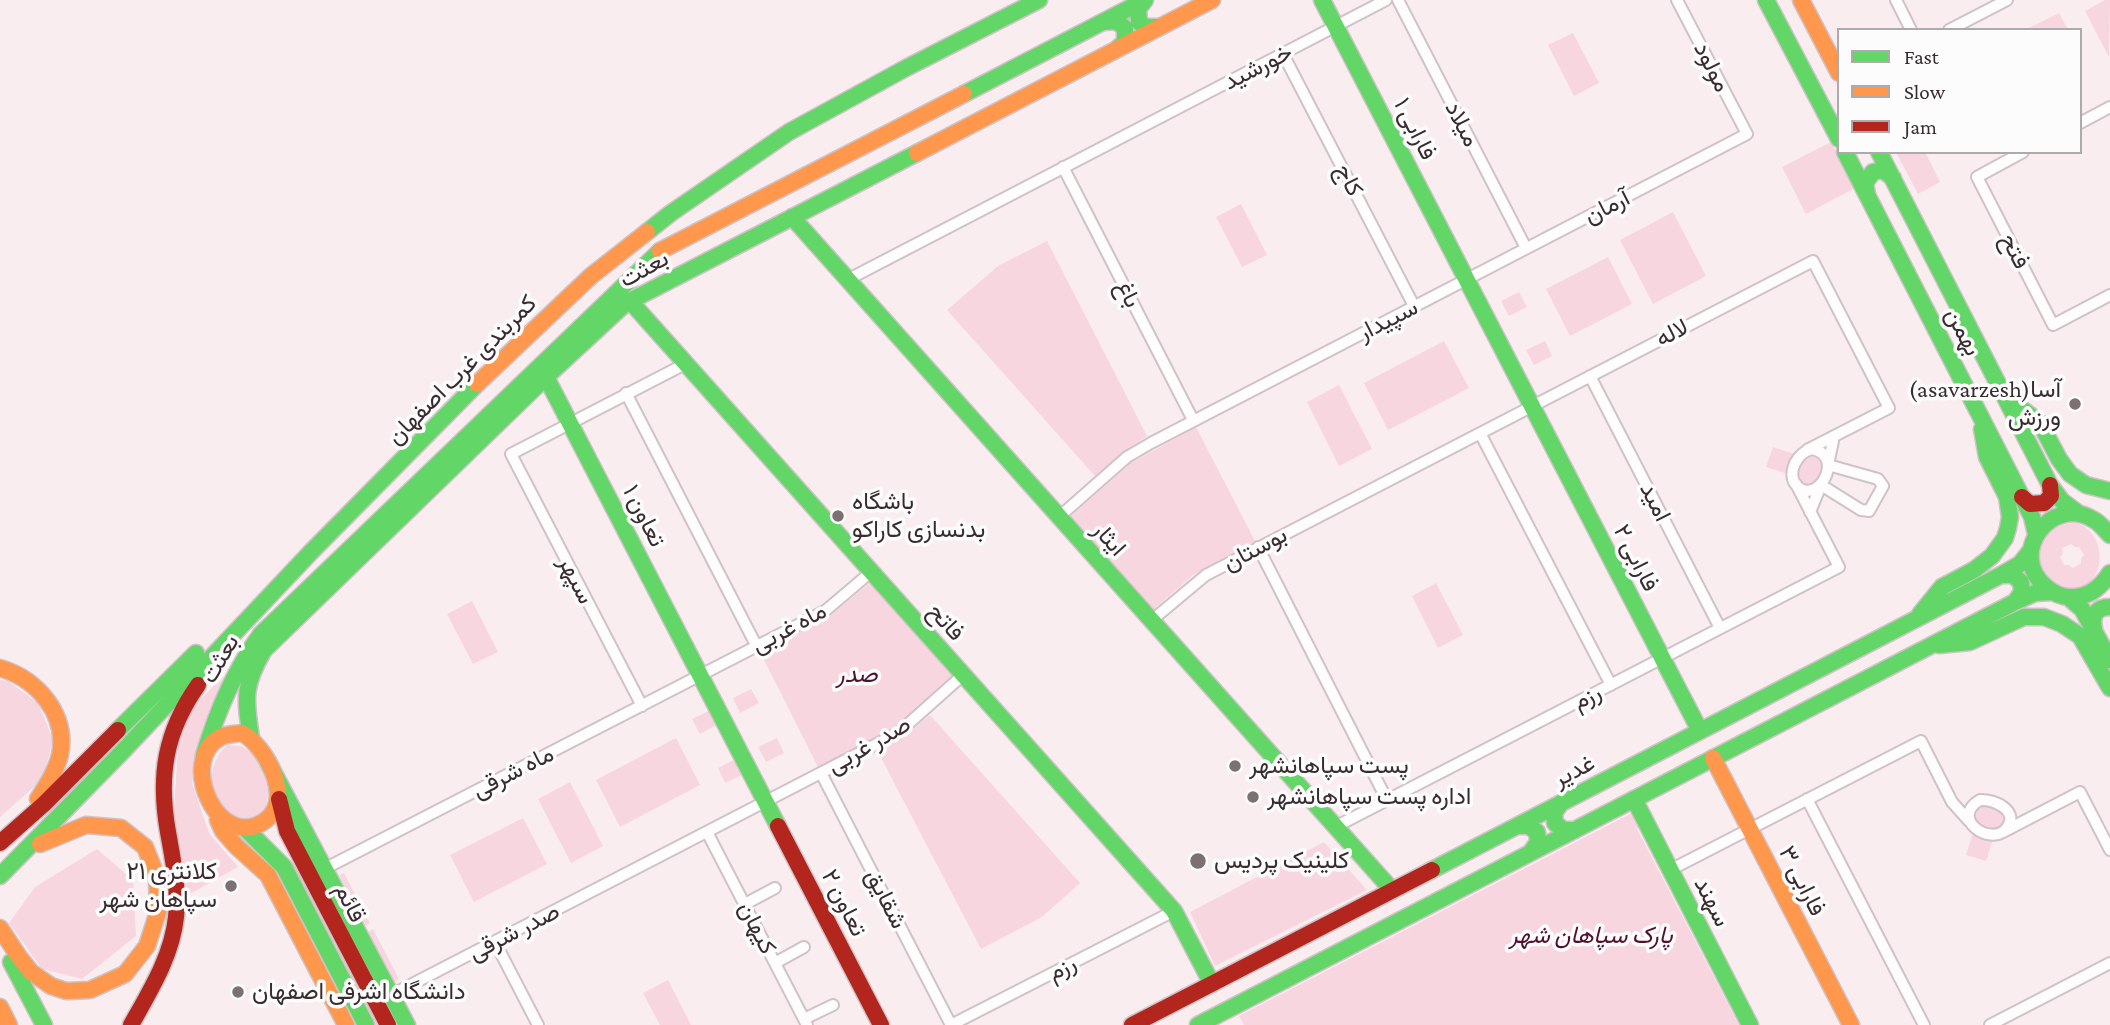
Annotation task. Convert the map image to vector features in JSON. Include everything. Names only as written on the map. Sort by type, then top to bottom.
[{"type":"main road","name":"کمربندی غرب اصفهان","points":[[0,843],[44,804],[458,388],[593,258],[689,186],[793,115],[880,66],[1011,0]]},
{"type":"main road","name":"کمربندی غرب اصفهان","points":[[0,876],[480,381],[601,268],[671,213],[789,132],[1039,0]]},
{"type":"main road","points":[[1145,0],[1138,9],[1139,22],[1146,27],[1159,27]]},
{"type":"main road","name":"بعثت","points":[[204,755],[221,702],[244,656],[261,634],[660,251],[1145,0]]},
{"type":"main road","name":"بعثت","points":[[251,738],[246,689],[251,671],[264,650],[546,377],[630,301],[1212,0]]},
{"type":"main road","name":"فارابی ۱","points":[[1322,0],[1532,406]]},
{"type":"main road","points":[[1766,0],[1837,135]]},
{"type":"main road","points":[[1801,0],[1837,69]]},
{"type":"main road","points":[[1104,22],[1114,20],[1125,28],[1125,42],[1118,48]]},
{"type":"main road","name":"بهمن","points":[[1846,154],[2032,517],[2031,562],[2035,574],[2042,584],[2060,594]]},
{"type":"main road","name":"بهمن","points":[[1881,154],[2050,485],[2062,501],[2094,515],[2110,535]]},
{"type":"main road","points":[[1867,194],[1866,183],[1872,172],[1882,170],[1893,178]]},
{"type":"main road","name":"ایثار","points":[[792,217],[1392,890]]},
{"type":"main road","name":"فاتح","points":[[630,301],[1174,911],[1212,984]]},
{"type":"main road","name":"تعاون ۱","points":[[546,377],[766,802]]},
{"type":"main road","points":[[2005,396],[2040,423],[2070,474],[2086,485],[2110,491]]},
{"type":"main road","name":"فارابی ۲","points":[[1532,406],[1700,731]]},
{"type":"main road","points":[[1916,619],[1941,587],[1993,558],[2007,533],[2009,505],[1985,451],[1979,412]]},
{"type":"main road","points":[[2022,497],[2030,503],[2044,503],[2051,496],[2050,485]]},
{"type":"main road","name":"غدیر","points":[[1132,1025],[2001,575],[2020,564],[2043,525],[2053,517],[2065,513],[2094,515]]},
{"type":"main road","points":[[2001,575],[2014,575],[2021,582],[2021,596],[2015,602]]},
{"type":"main road","points":[[1198,1025],[2015,602],[2035,593],[2081,596],[2092,592],[2110,579]]},
{"type":"main road","points":[[2060,594],[2082,609],[2110,660]]},
{"type":"main road","points":[[2094,628],[2092,619],[2096,611],[2105,606],[2110,607]]},
{"type":"main road","points":[[131,1025],[166,955],[176,918],[174,864],[163,795],[168,742],[191,694],[254,613]]},
{"type":"main road","points":[[1929,646],[1970,642],[2014,620],[2044,617],[2063,624],[2080,636],[2110,688]]},
{"type":"main road","points":[[0,668],[21,675],[40,690],[59,725],[61,744],[58,761],[45,788],[16,828]]},
{"type":"main road","points":[[346,1025],[268,875],[223,831],[212,808],[201,770],[204,755],[214,742],[228,734],[242,733],[251,738],[268,762],[407,1025]]},
{"type":"main road","name":"فارابی ۳","points":[[1713,758],[1851,1025]]},
{"type":"main road","points":[[212,808],[216,815],[229,825],[245,828],[267,819],[279,799],[277,782],[268,762]]},
{"type":"main road","name":"قائم","points":[[279,799],[287,831],[388,1025]]},
{"type":"main road","name":"سهند","points":[[1634,799],[1751,1025]]},
{"type":"main road","name":"تعاون ۲","points":[[766,802],[881,1025]]},
{"type":"main road","points":[[1561,803],[1553,814],[1554,824],[1561,830],[1575,830]]},
{"type":"main road","points":[[0,928],[29,970],[41,981],[68,992],[82,992],[107,984],[134,964],[152,936],[157,918],[158,880],[155,862],[137,837],[126,830],[108,824],[87,823],[68,829],[20,856]]},
{"type":"main road","points":[[1517,825],[1531,825],[1538,832],[1538,846],[1531,852]]},
{"type":"main road","name":"قائم","points":[[245,828],[284,867],[366,1025]]},
{"type":"main road","points":[[309,873],[352,919]]},
{"type":"main road","points":[[0,941],[44,1025]]},
{"type":"main road","points":[[0,1007],[9,1025]]},
{"type":"main road","points":[[1229,1009],[1237,1025]]},
{"type":"street","name":"خورشید","points":[[847,280],[1386,0]]},
{"type":"street","name":"میلاد","points":[[1398,0],[1526,248]]},
{"type":"street","name":"مولود","points":[[1677,0],[1747,134]]},
{"type":"street","points":[[1895,0],[1910,28]]},
{"type":"street","points":[[1954,28],[2007,0]]},
{"type":"street","name":"کاج","points":[[1283,54],[1414,306]]},
{"type":"street","points":[[2082,122],[2110,107]]},
{"type":"street","name":"آرمان","points":[[1466,279],[1747,134]]},
{"type":"street","name":"فتح","points":[[2019,154],[1977,177],[2053,325],[2110,295]]},
{"type":"street","name":"باغ","points":[[1063,167],[1193,420]]},
{"type":"street","name":"لاله","points":[[1480,433],[1813,261],[1889,408],[1834,436]]},
{"type":"street","name":"سپیدار","points":[[1059,517],[1127,457],[1466,279]]},
{"type":"street","points":[[570,423],[685,364]]},
{"type":"street","name":"امید","points":[[1590,376],[1720,628]]},
{"type":"street","points":[[626,393],[756,645]]},
{"type":"street","name":"سپهر","points":[[570,423],[511,454],[642,706]]},
{"type":"street","points":[[1480,433],[1611,685]]},
{"type":"street","name":"بوستان","points":[[1151,621],[1197,581],[1480,433]]},
{"type":"street","points":[[1810,512],[1796,484],[1793,470],[1799,456],[1834,436]]},
{"type":"street","points":[[1810,512],[1828,465],[1834,436]]},
{"type":"street","points":[[1807,450],[1817,450],[1825,456],[1828,465]]},
{"type":"street","points":[[1821,485],[1861,510],[1869,511],[1883,486],[1878,479],[1828,465]]},
{"type":"street","points":[[1796,484],[1809,491],[1821,485]]},
{"type":"street","name":"رزم","points":[[1335,827],[1839,567],[1810,512]]},
{"type":"street","points":[[1258,547],[1387,800]]},
{"type":"street","name":"ماه غربی","points":[[700,675],[825,611],[871,572]]},
{"type":"street","name":"ماه شرقی","points":[[326,868],[700,675]]},
{"type":"street","name":"صدر غربی","points":[[766,802],[898,733],[963,675]]},
{"type":"street","points":[[1670,870],[1921,741],[1952,802],[1979,831],[1994,834],[2003,832],[2080,792],[2110,849]]},
{"type":"street","name":"شقایق","points":[[821,773],[951,1025]]},
{"type":"street","points":[[1807,799],[1924,1025]]},
{"type":"street","points":[[1952,802],[1984,800],[2031,817]]},
{"type":"street","points":[[1969,821],[1972,806],[1984,800]]},
{"type":"street","name":"صدر شرقی","points":[[391,995],[766,802]]},
{"type":"street","points":[[2003,806],[2010,818],[2003,832]]},
{"type":"street","name":"کیهان","points":[[707,832],[806,1022]]},
{"type":"street","points":[[745,904],[775,888]]},
{"type":"street","name":"رزم","points":[[951,1025],[1174,911]]},
{"type":"street","points":[[495,942],[538,1025]]},
{"type":"street","points":[[775,962],[804,947]]},
{"type":"street","points":[[1990,1025],[2110,963]]},
{"type":"street","points":[[806,1022],[833,1005]]},
{"type":"green space","points":[[2110,0],[2109,57],[2085,11]]},
{"type":"green space","points":[[2059,13],[2067,28],[2029,28]]},
{"type":"green space","points":[[1573,33],[1599,83],[1574,96],[1548,45]]},
{"type":"green space","points":[[1831,142],[1855,188],[1806,214],[1782,167]]},
{"type":"green space","points":[[1897,154],[1926,154],[1940,182],[1918,194]]},
{"type":"green space","points":[[1241,204],[1267,255],[1242,267],[1216,217]]},
{"type":"green space","points":[[1673,212],[1706,276],[1653,304],[1620,240]]},
{"type":"green space","points":[[1047,241],[1147,436],[1095,476],[947,310],[998,266]]},
{"type":"green space","points":[[1608,257],[1632,304],[1570,336],[1546,289]]},
{"type":"green space","points":[[1519,292],[1527,307],[1509,316],[1501,301]]},
{"type":"green space","points":[[1444,341],[1469,388],[1388,430],[1364,383]]},
{"type":"green space","points":[[1545,341],[1552,356],[1534,365],[1526,350]]},
{"type":"green space","points":[[1339,385],[1372,449],[1339,466],[1307,402]]},
{"type":"green space","points":[[1196,427],[1255,541],[1193,575],[1153,610],[1070,517],[1131,463]]},
{"type":"green space","points":[[1773,447],[1794,454],[1788,474],[1766,467]]},
{"type":"green space","points":[[1815,455],[1820,459],[1820,475],[1814,483],[1805,484],[1800,481],[1800,468],[1803,460]]},
{"type":"green space","points":[[2076,523],[2087,529],[2095,538],[2099,549],[2097,573],[2090,582],[2080,587],[2066,587],[2053,582],[2041,563],[2040,552],[2044,541],[2051,531],[2062,525]],"holes":[[[2071,544],[2079,547],[2084,555],[2081,563],[2073,568],[2064,565],[2060,557],[2062,548]]]},
{"type":"green space","name":"صدر","points":[[872,581],[955,674],[894,728],[818,767],[760,652],[829,617]]},
{"type":"green space","points":[[1436,583],[1463,635],[1438,648],[1412,596]]},
{"type":"green space","points":[[472,601],[498,652],[473,664],[447,614]]},
{"type":"green space","points":[[225,675],[203,726],[192,783],[209,833],[238,867],[188,895],[174,812],[178,746],[193,706]]},
{"type":"green space","points":[[0,680],[8,681],[38,703],[53,739],[43,779],[0,817]]},
{"type":"green space","points":[[751,689],[759,703],[740,713],[733,698]]},
{"type":"green space","points":[[711,710],[718,724],[700,734],[692,719]]},
{"type":"green space","points":[[930,715],[1080,883],[1042,917],[981,949],[878,752],[902,739]]},
{"type":"green space","points":[[676,738],[700,785],[620,827],[596,780]]},
{"type":"green space","points":[[777,738],[784,753],[766,762],[758,747]]},
{"type":"green space","points":[[227,745],[241,746],[260,758],[270,785],[265,811],[251,823],[234,822],[224,815],[213,796],[211,785],[215,763]]},
{"type":"green space","points":[[736,759],[744,774],[725,783],[718,768]]},
{"type":"green space","points":[[570,782],[603,846],[571,863],[538,799]]},
{"type":"green space","points":[[1985,805],[2002,812],[2004,822],[1997,828],[1981,825],[1975,819],[1976,810]]},
{"type":"green space","name":"پارک سپاهان شهر","points":[[1638,810],[1646,824],[1637,829],[1739,1025],[1244,1025],[1239,1016]]},
{"type":"green space","points":[[523,818],[547,864],[474,902],[450,855]]},
{"type":"green space","points":[[1973,833],[1993,839],[1986,861],[1966,855]]},
{"type":"green space","points":[[1324,842],[1367,890],[1215,966],[1190,912]]},
{"type":"green space","points":[[97,849],[133,880],[136,936],[82,979],[42,969],[9,923],[35,887]]},
{"type":"green space","points":[[298,860],[339,939],[330,944],[289,865]]},
{"type":"green space","points":[[344,873],[370,923],[365,926],[339,875]]},
{"type":"green space","points":[[373,929],[399,979],[394,982],[368,932]]},
{"type":"green space","points":[[342,945],[384,1025],[372,1025],[333,950]]},
{"type":"green space","points":[[668,980],[691,1025],[660,1025],[643,993]]},
{"type":"traffic: fast","points":[[647,232],[789,132],[1039,0]]},
{"type":"traffic: fast","points":[[1145,0],[1138,9],[1139,22],[1146,27],[1159,27]]},
{"type":"traffic: fast","points":[[964,94],[1145,0]]},
{"type":"traffic: fast","points":[[1322,0],[1700,731]]},
{"type":"traffic: fast","points":[[1766,0],[1837,135]]},
{"type":"traffic: fast","points":[[1104,22],[1116,21],[1125,28],[1125,42],[1118,48]]},
{"type":"traffic: fast","points":[[251,738],[247,692],[252,673],[264,650],[626,303],[917,153]]},
{"type":"traffic: fast","points":[[1846,154],[2032,517],[2036,534]]},
{"type":"traffic: fast","points":[[1880,154],[2050,485],[2062,501],[2078,513]]},
{"type":"traffic: fast","points":[[1867,194],[1865,183],[1873,172],[1883,170],[1893,178]]},
{"type":"traffic: fast","points":[[792,217],[1392,890]]},
{"type":"traffic: fast","points":[[204,755],[227,692],[261,634],[660,251]]},
{"type":"traffic: fast","points":[[630,301],[1174,911],[1212,984]]},
{"type":"traffic: fast","points":[[546,377],[778,826]]},
{"type":"traffic: fast","points":[[0,876],[121,753],[311,552],[477,384]]},
{"type":"traffic: fast","points":[[2008,398],[2040,423],[2070,474],[2086,485],[2110,491]]},
{"type":"traffic: fast","points":[[1920,614],[1942,587],[1974,570],[1992,556],[2005,538],[2010,517],[2007,497],[1987,457],[1982,429]]},
{"type":"traffic: fast","points":[[2110,535],[2094,520],[2078,514],[2063,514],[2039,531],[2033,544],[2031,559],[2035,574],[2046,587],[2063,596],[2077,597],[2088,594],[2110,573]]},
{"type":"traffic: fast","points":[[1432,870],[2001,575],[2020,564],[2031,550]]},
{"type":"traffic: fast","points":[[2001,575],[2013,575],[2021,582],[2022,592],[2015,602]]},
{"type":"traffic: fast","points":[[1198,1025],[2015,602],[2035,593],[2052,592]]},
{"type":"traffic: fast","points":[[2068,597],[2082,609],[2110,660]]},
{"type":"traffic: fast","points":[[2094,628],[2093,619],[2096,613],[2102,608],[2110,607]]},
{"type":"traffic: fast","points":[[1939,645],[1970,642],[2024,617],[2044,617],[2062,624],[2080,636],[2110,688]]},
{"type":"traffic: fast","points":[[118,730],[196,653]]},
{"type":"traffic: fast","points":[[268,762],[407,1025]]},
{"type":"traffic: fast","points":[[1634,799],[1750,1025]]},
{"type":"traffic: fast","points":[[1561,803],[1554,813],[1555,823],[1563,830],[1575,830]]},
{"type":"traffic: fast","points":[[1517,826],[1529,826],[1537,832],[1538,842],[1531,852]]},
{"type":"traffic: fast","points":[[245,828],[284,867],[366,1025]]},
{"type":"traffic: fast","points":[[11,962],[44,1025]]},
{"type":"traffic: slow","points":[[917,153],[1212,0]]},
{"type":"traffic: slow","points":[[1801,0],[1837,69]]},
{"type":"traffic: slow","points":[[660,251],[964,94]]},
{"type":"traffic: slow","points":[[477,384],[591,276],[647,232]]},
{"type":"traffic: slow","points":[[0,668],[26,680],[37,690],[47,700],[59,726],[60,755],[54,772],[38,799]]},
{"type":"traffic: slow","points":[[242,733],[260,749],[268,761],[277,787],[274,811],[266,820],[249,827],[233,825],[219,815],[209,800],[203,782],[202,764],[208,748],[223,736],[242,733]]},
{"type":"traffic: slow","points":[[1713,758],[1851,1025]]},
{"type":"traffic: slow","points":[[218,820],[223,831],[236,846],[268,875],[346,1025]]},
{"type":"traffic: slow","points":[[0,928],[31,972],[51,986],[66,991],[90,990],[125,974],[147,946],[158,912],[157,877],[145,847],[121,828],[86,825],[40,844]]},
{"type":"traffic: slow","points":[[0,1007],[9,1025]]},
{"type":"traffic: jam","points":[[2022,497],[2030,504],[2044,503],[2051,496],[2050,485]]},
{"type":"traffic: jam","points":[[131,1025],[159,973],[174,931],[176,885],[165,812],[164,773],[171,737],[198,685]]},
{"type":"traffic: jam","points":[[0,843],[44,804],[118,730]]},
{"type":"traffic: jam","points":[[279,799],[287,831],[388,1025]]},
{"type":"traffic: jam","points":[[778,826],[881,1025]]},
{"type":"traffic: jam","points":[[1132,1025],[1432,870]]},
{"type":"place","name":"(asavarzesh)آسا ورزش","points":[[2075,404]]},
{"type":"place","name":"باشگاه بدنسازی کاراکو","points":[[838,516]]},
{"type":"place","name":"پست سپاهانشهر","points":[[1235,766]]},
{"type":"place","name":"اداره پست سپاهانشهر","points":[[1253,797]]},
{"type":"place","name":"کلینیک پردیس","points":[[1198,861]]},
{"type":"place","name":"کلانتری ۲۱ سپاهان شهر","points":[[231,886]]},
{"type":"place","name":"دانشگاه اشرفی اصفهان","points":[[238,992]]}]
